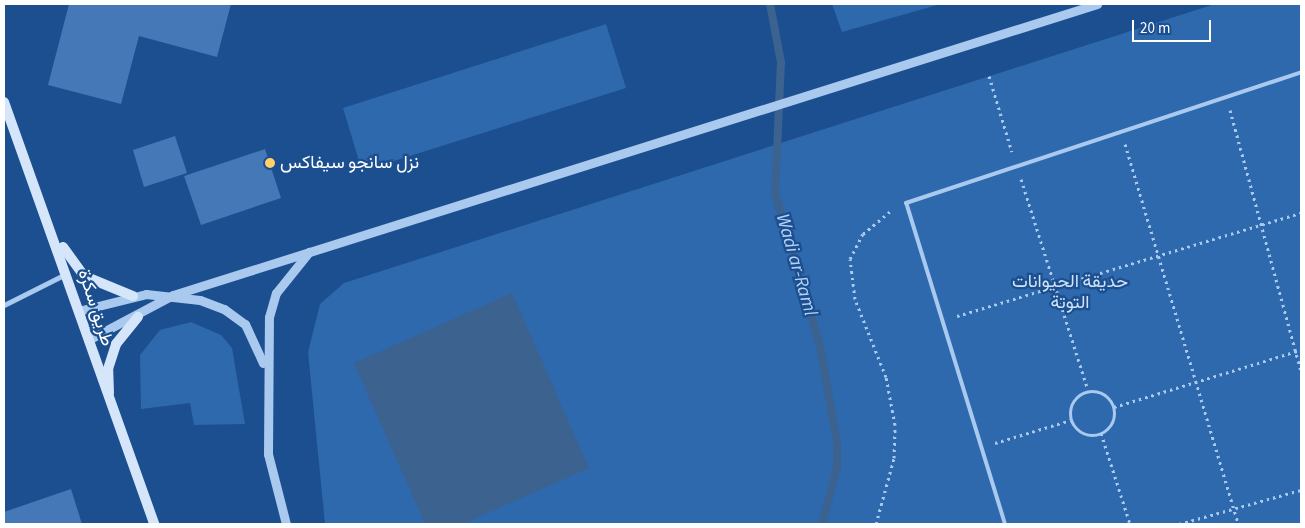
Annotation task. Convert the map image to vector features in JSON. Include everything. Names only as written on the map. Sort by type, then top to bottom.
[{"type":"main road","name":"طريق سكرة","points":[[4,102],[50,224],[115,421],[154,524]]},
{"type":"main road","points":[[50,224],[84,276],[107,289],[133,296]]},
{"type":"main road","points":[[115,421],[108,368],[116,344],[138,317]]},
{"type":"street","points":[[88,340],[138,317],[173,295],[1097,4]]},
{"type":"street","points":[[286,524],[268,454],[266,370],[269,317],[276,293],[310,252]]},
{"type":"street","points":[[4,305],[66,273]]},
{"type":"street","points":[[78,311],[133,296],[173,295],[224,309],[245,324],[259,346],[266,370]]},
{"type":"lane","points":[[1005,524],[906,203],[1301,72]]},
{"type":"path","points":[[989,76],[1088,390]]},
{"type":"path","points":[[1226,97],[1301,372]]},
{"type":"path","points":[[1121,132],[1238,524]]},
{"type":"path","points":[[876,524],[894,458],[895,425],[886,377],[855,300],[850,259],[878,217],[906,203]]},
{"type":"path","points":[[942,320],[1301,213]]},
{"type":"path","points":[[1114,407],[1301,350]]},
{"type":"path","points":[[1088,390],[1106,395],[1114,407],[1112,422],[1101,433],[1080,432],[1071,420],[1074,399],[1088,390]]},
{"type":"path","points":[[982,448],[1071,420]]},
{"type":"path","points":[[1101,433],[1130,524]]},
{"type":"path","points":[[1179,524],[1301,490]]},
{"type":"green space","points":[[832,4],[941,4],[842,32]]},
{"type":"green space","name":"حديقة الحيوانات التوتة","points":[[1215,4],[1301,4],[1301,524],[325,524],[308,352],[320,304],[344,283]]},
{"type":"green space","points":[[606,24],[626,88],[362,171],[343,108]]},
{"type":"green space","points":[[191,322],[221,335],[232,348],[245,424],[194,425],[190,403],[141,409],[140,355],[160,330]]},
{"type":"shaded area","points":[[512,293],[589,468],[463,524],[425,524],[354,363]]},
{"type":"building","points":[[69,4],[231,4],[217,57],[139,36],[121,104],[48,85]]},
{"type":"building","points":[[175,136],[187,173],[144,187],[133,150]]},
{"type":"building","points":[[265,149],[281,198],[201,225],[184,176]]},
{"type":"building","points":[[71,489],[82,524],[4,524],[4,512]]},
{"type":"waterway","name":"Wadi ar-Raml","points":[[770,4],[781,62],[775,193],[820,346],[837,442],[837,467],[822,524]]},
{"type":"place","name":"نزل سانجو سيفاكس","points":[[270,163]]}]
